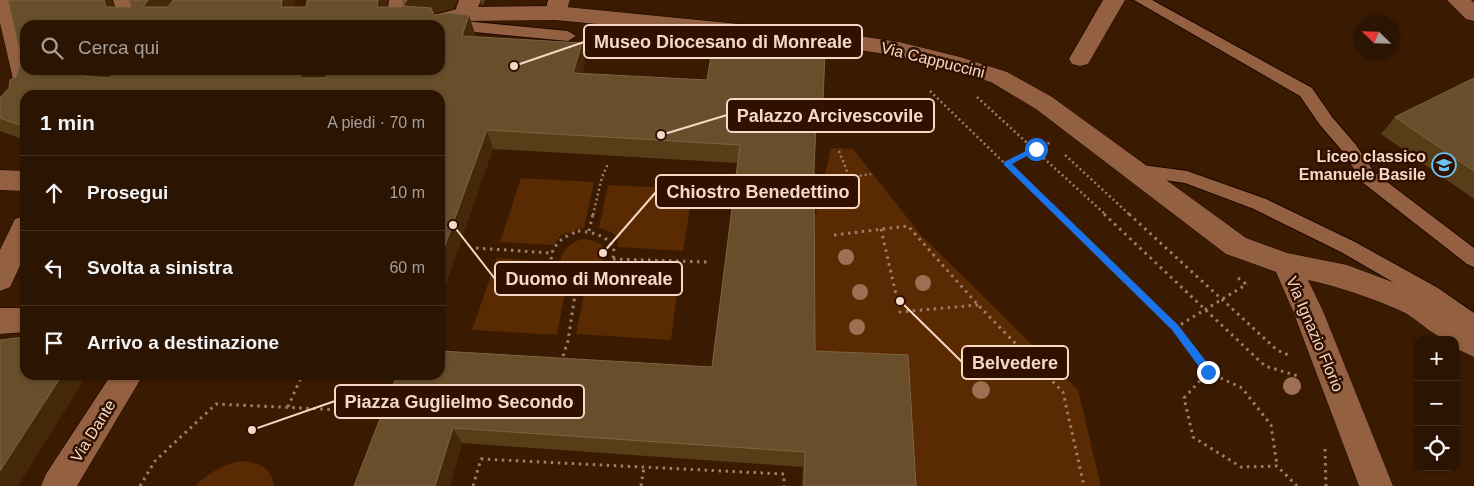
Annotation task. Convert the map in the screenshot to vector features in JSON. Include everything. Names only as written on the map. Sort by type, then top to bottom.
[{"type":"street","points":[[7,0],[9,16],[20,57]]},
{"type":"street","points":[[124,0],[130,20]]},
{"type":"street","points":[[398,20],[400,0]]},
{"type":"street","points":[[1080,60],[1114,0]]},
{"type":"street","points":[[1458,0],[1474,14]]},
{"type":"street","name":"Via Cappuccini","points":[[436,20],[468,7],[558,7],[852,42],[898,49],[952,62],[999,77],[1031,95],[1236,246],[1286,264]]},
{"type":"street","points":[[21,90],[26,79],[25,75]]},
{"type":"street","points":[[0,118],[17,100],[20,93]]},
{"type":"street","points":[[0,279],[20,237]]},
{"type":"street","name":"Via Ignazio Florio","points":[[1286,264],[1347,277],[1412,302],[1474,344]]},
{"type":"street","name":"Via Ignazio Florio","points":[[1286,264],[1308,311],[1376,486]]},
{"type":"street","points":[[0,321],[20,320]]},
{"type":"street","name":"Via Dante","points":[[58,486],[125,380]]},
{"type":"lane","points":[[1141,0],[1306,92],[1368,177],[1474,259]]},
{"type":"lane","points":[[445,26],[454,25],[568,36]]},
{"type":"lane","points":[[612,38],[659,41]]},
{"type":"lane","points":[[1135,170],[1187,177],[1260,204],[1348,247],[1431,294],[1474,324]]},
{"type":"path","points":[[930,91],[1175,328],[1208,372],[1242,388],[1271,425],[1277,466],[1297,486]]},
{"type":"path","points":[[976,96],[1036,149],[1265,366],[1308,380]]},
{"type":"path","points":[[1007,164],[1058,139]]},
{"type":"path","points":[[1051,142],[1277,350],[1293,357]]},
{"type":"path","points":[[839,152],[857,197]]},
{"type":"path","points":[[589,231],[602,177],[608,164]]},
{"type":"path","points":[[830,180],[871,174]]},
{"type":"path","points":[[834,235],[908,226],[978,305],[1063,392],[1084,486]]},
{"type":"path","points":[[882,229],[900,312],[978,305]]},
{"type":"path","points":[[589,231],[600,234],[608,239],[613,248],[613,259],[608,268],[599,276],[577,281],[564,278],[554,270],[550,262],[551,253],[557,242],[567,235],[589,231]]},
{"type":"path","points":[[476,248],[551,253]]},
{"type":"path","points":[[613,259],[707,262]]},
{"type":"path","points":[[1175,328],[1252,280]]},
{"type":"path","points":[[563,356],[568,341],[577,281]]},
{"type":"path","points":[[1208,372],[1184,398],[1193,437],[1241,467],[1277,466]]},
{"type":"path","points":[[288,407],[300,380]]},
{"type":"path","points":[[140,486],[155,461],[216,404],[392,412]]},
{"type":"path","points":[[1325,439],[1326,486]]},
{"type":"path","points":[[473,486],[481,459],[784,474],[784,486]]},
{"type":"path","points":[[641,486],[644,467]]},
{"type":"shaded area","points":[[831,148],[853,149],[921,235],[1078,390],[1101,486],[909,486],[813,367],[813,227]]},
{"type":"shaded area","points":[[521,178],[594,182],[584,228],[561,235],[553,245],[500,242]]},
{"type":"shaded area","points":[[608,185],[693,189],[683,251],[618,247],[616,236],[599,228]]},
{"type":"shaded area","points":[[582,239],[595,241],[602,246],[605,253],[598,267],[591,272],[571,271],[561,262],[563,253],[567,248]]},
{"type":"shaded area","points":[[497,258],[550,262],[550,270],[554,276],[567,281],[557,335],[472,330]]},
{"type":"shaded area","points":[[614,265],[680,270],[671,340],[576,334],[586,285],[604,280]]},
{"type":"shaded area","points":[[239,461],[262,466],[270,474],[274,486],[195,486],[216,470]]},
{"type":"building","points":[[8,0],[104,0],[106,7],[131,7],[129,0],[148,0],[143,7],[168,7],[173,0],[282,0],[281,7],[306,7],[307,0],[378,0],[377,7],[402,7],[403,0],[407,0],[403,6],[431,8],[434,15],[448,13],[469,15],[462,36],[582,43],[573,73],[707,80],[713,44],[825,51],[823,101],[817,102],[814,170],[815,351],[908,355],[916,486],[804,486],[805,452],[453,428],[435,486],[354,486],[395,380],[445,380],[445,351],[712,367],[740,145],[487,130],[445,245],[445,90],[20,90],[20,125],[0,118],[0,98],[9,88],[10,80],[16,77],[20,66],[20,75],[84,75],[110,78],[112,75],[300,75],[302,78],[326,78],[328,75],[445,75],[445,20],[20,20],[20,52]]},
{"type":"building","points":[[1474,78],[1474,171],[1395,117]]},
{"type":"building","points":[[20,338],[20,380],[59,380],[0,471],[0,340]]},
{"type":"place","name":"Museo Diocesano di Monreale","points":[[514,66]]},
{"type":"place","name":"Palazzo Arcivescovile","points":[[661,135]]},
{"type":"place","name":"Liceo classico Emanuele Basile","points":[[1444,165]]},
{"type":"place","name":"Duomo di Monreale","points":[[453,225]]},
{"type":"place","name":"Chiostro Benedettino","points":[[603,253]]},
{"type":"place","name":"Belvedere","points":[[900,301]]},
{"type":"place","name":"Piazza Guglielmo Secondo","points":[[252,430]]},
{"type":"route","points":[[1036,149],[1007,164],[1175,328],[1208,372]]}]
